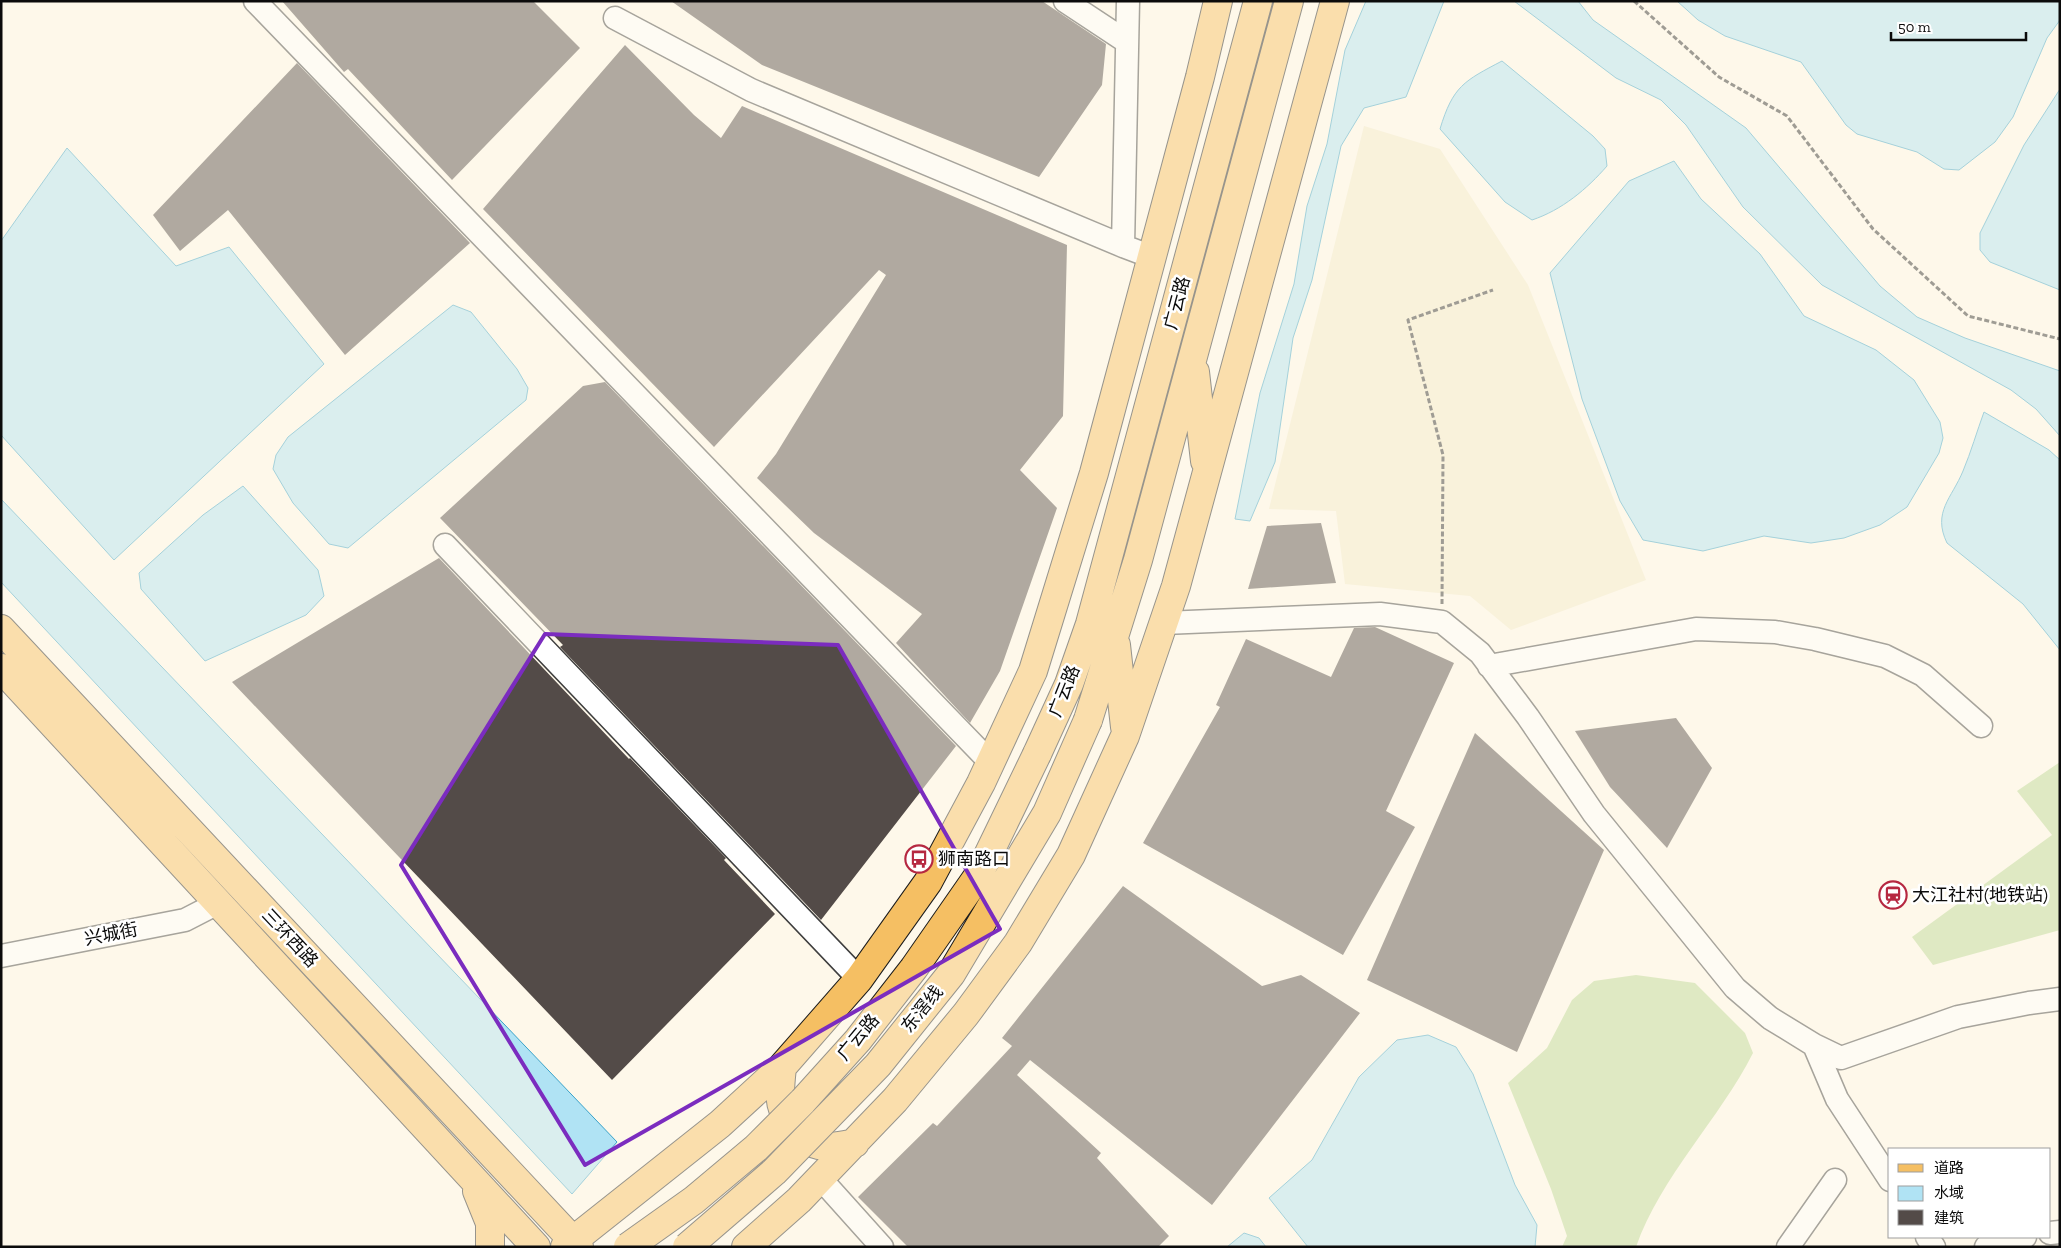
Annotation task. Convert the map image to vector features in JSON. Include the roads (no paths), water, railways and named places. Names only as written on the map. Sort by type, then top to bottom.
[{"type":"main road","points":[[573,1245],[720,1124],[782,1067],[859,979],[928,882],[991,763],[1033,671],[1094,472],[1200,77],[1218,1]]},
{"type":"main road","name":"广云路","points":[[628,1247],[694,1200],[756,1148],[802,1101],[858,1040],[914,968],[978,876],[1069,684],[1090,624],[1258,1]]},
{"type":"main road","name":"广云路","points":[[1088,720],[1138,560],[1290,1]]},
{"type":"main road","points":[[746,1247],[799,1200],[901,1093],[966,1014],[1018,943],[1071,855],[1126,736],[1176,586],[1334,1]]},
{"type":"main road","points":[[1193,356],[1206,475]]},
{"type":"main road","name":"三环西路","points":[[1,629],[573,1245]]},
{"type":"main road","points":[[1115,634],[1126,736]]},
{"type":"main road","name":"三环西路","points":[[1,668],[536,1247]]},
{"type":"main road","name":"东滘线","points":[[687,1247],[774,1172],[878,1065],[951,974],[1046,813],[1088,720]]},
{"type":"main road","points":[[782,1067],[780,1094],[783,1112],[791,1128],[807,1141],[824,1146],[854,1143]]},
{"type":"main road","points":[[470,1176],[490,1223],[490,1247]]},
{"type":"street","points":[[255,1],[991,763]]},
{"type":"street","points":[[1065,1],[1127,42]]},
{"type":"street","points":[[1123,246],[1128,1]]},
{"type":"street","points":[[615,18],[752,90],[1152,257]]},
{"type":"street","points":[[445,545],[859,979]]},
{"type":"street","points":[[1164,624],[1380,614],[1442,622],[1480,653],[1528,717],[1594,814],[1735,988],[1770,1018],[1814,1045],[1841,1058],[1958,1017],[2029,1002],[2060,999]]},
{"type":"street","points":[[1489,666],[1696,629],[1775,632],[1816,639],[1885,656],[1923,675],[1981,726]]},
{"type":"street","name":"兴城街","points":[[1,956],[185,920],[218,903]]},
{"type":"street","points":[[1814,1045],[1837,1099],[1888,1177]]},
{"type":"street","points":[[820,1178],[882,1247]]},
{"type":"street","points":[[1788,1247],[1835,1180]]},
{"type":"street","points":[[1986,1247],[2021,1238]]},
{"type":"water","points":[[1366,1],[1444,1],[1406,97],[1364,108],[1341,146],[1312,280],[1293,338],[1275,462],[1250,521],[1235,519],[1260,393],[1294,284],[1307,206],[1327,144],[1345,50]]},
{"type":"water","points":[[1514,1],[1578,1],[1593,20],[1746,128],[1880,286],[1917,317],[1965,338],[2060,371],[2060,436],[2036,409],[2011,390],[1822,285],[1743,207],[1686,125],[1661,100],[1616,78]]},
{"type":"water","points":[[1677,1],[2060,1],[2060,20],[2047,38],[2013,117],[1995,142],[1959,170],[1944,169],[1917,152],[1857,134],[1846,125],[1801,62],[1725,36],[1698,20]]},
{"type":"water","points":[[1502,61],[1593,136],[1605,149],[1607,166],[1591,183],[1564,205],[1532,220],[1505,202],[1440,129],[1450,103],[1462,86],[1478,74]]},
{"type":"water","points":[[2060,89],[2060,290],[1990,262],[1980,250],[1980,233],[2024,145]]},
{"type":"water","points":[[67,148],[176,266],[229,247],[324,364],[114,560],[1,435],[1,241]]},
{"type":"water","points":[[1674,161],[1701,199],[1760,254],[1804,316],[1876,350],[1914,380],[1940,422],[1943,438],[1939,453],[1907,507],[1880,525],[1844,538],[1811,543],[1764,536],[1703,551],[1643,540],[1620,501],[1582,399],[1550,273],[1629,181]]},
{"type":"water","points":[[453,305],[471,312],[517,369],[528,388],[526,400],[348,548],[329,544],[293,503],[273,469],[276,455],[288,437]]},
{"type":"water","points":[[1984,412],[2049,450],[2060,460],[2060,650],[2023,604],[1947,543],[1943,532],[1942,522],[1945,506],[1959,481]]},
{"type":"water","points":[[243,486],[318,570],[324,596],[306,615],[205,661],[141,589],[139,573],[203,515]]},
{"type":"water","points":[[1,499],[617,1142],[572,1194],[1,582]]},
{"type":"water","points":[[1428,1035],[1456,1047],[1473,1074],[1515,1185],[1537,1225],[1535,1247],[1308,1247],[1269,1198],[1312,1160],[1359,1077],[1397,1040]]},
{"type":"water","points":[[1244,1233],[1259,1238],[1266,1247],[1227,1247]]},
{"type":"place","name":"狮南路口","points":[[919,859]]},
{"type":"place","name":"大江社村(地铁站)","points":[[1893,895]]}]
